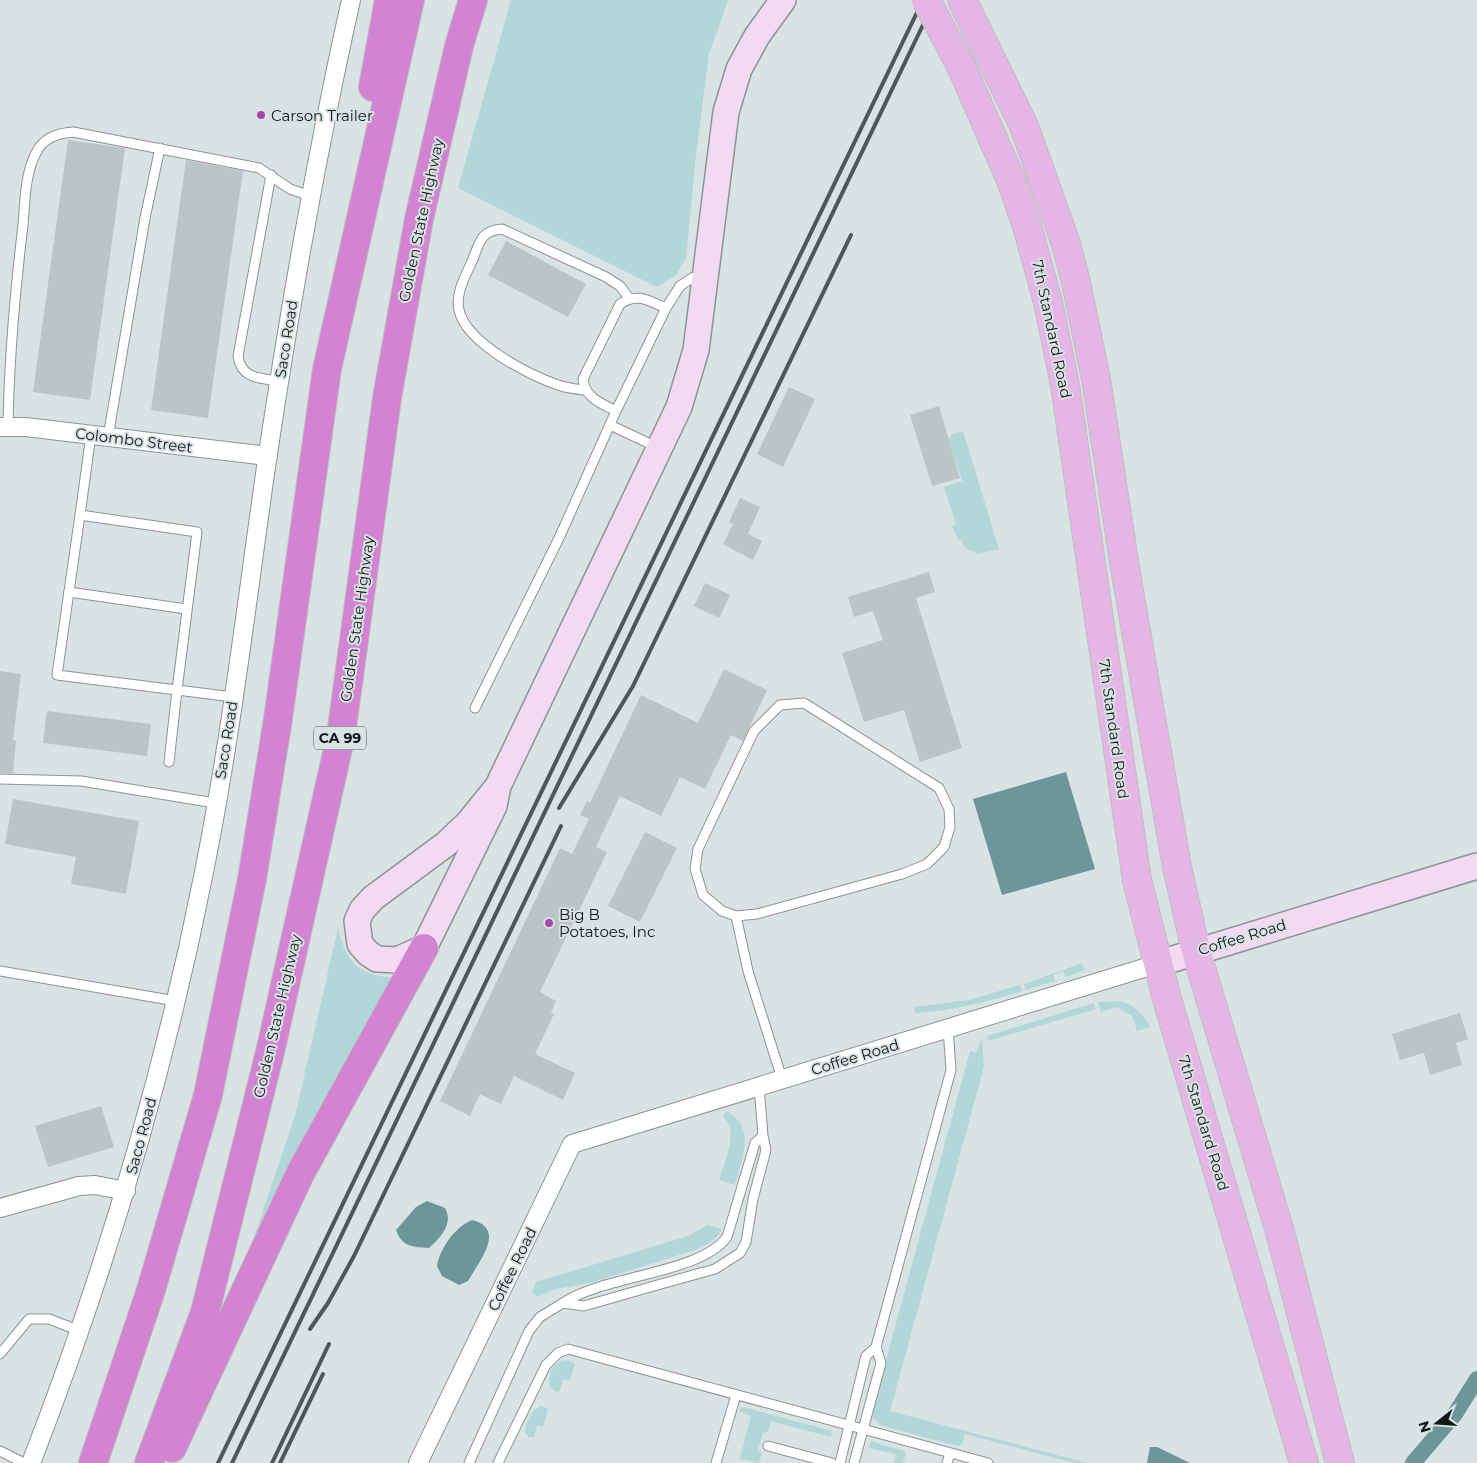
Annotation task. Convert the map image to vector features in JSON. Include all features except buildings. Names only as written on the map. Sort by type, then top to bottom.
[{"type":"highway","points":[[93,1463],[151,1290],[208,1095],[252,879],[277,728],[339,285],[389,0]]},
{"type":"highway","points":[[327,368],[410,0]]},
{"type":"highway","name":"Golden State Highway","points":[[150,1463],[204,1312],[271,1048],[341,735],[387,398],[416,238],[459,46],[473,0]]},
{"type":"highway","points":[[164,1463],[300,1174],[424,948]]},
{"type":"main road","points":[[498,786],[457,834],[373,898],[362,910],[357,921],[360,944],[368,953],[377,959],[387,961],[406,958],[424,948],[494,806],[498,786],[679,407],[690,376],[700,325],[726,112],[739,69],[757,36],[783,0]]},
{"type":"main road","name":"7th Standard Road","points":[[926,0],[961,66],[994,138],[1027,226],[1039,266],[1058,346],[1130,845],[1157,964],[1304,1463]]},
{"type":"main road","points":[[962,0],[1024,126],[1065,241],[1085,318],[1177,868],[1196,951],[1280,1232],[1340,1463]]},
{"type":"main road","name":"Coffee Road","points":[[1157,964],[1477,866]]},
{"type":"street","name":"Saco Road","points":[[31,1463],[80,1331],[126,1191],[176,1001],[204,875],[233,697],[279,381],[310,196],[351,0]]},
{"type":"street","name":"Colombo Street","points":[[4,427],[100,436],[268,456]]},
{"type":"street","name":"Coffee Road","points":[[418,1463],[572,1144],[1157,964]]},
{"type":"street","points":[[0,1208],[79,1186],[95,1185],[126,1191]]},
{"type":"lane","points":[[4,427],[18,266],[29,171],[38,149],[52,137],[73,132],[259,168],[290,190],[310,196]]},
{"type":"lane","points":[[160,148],[100,436],[80,515],[57,675],[233,697]]},
{"type":"lane","points":[[271,175],[238,356],[243,371],[250,376],[279,381]]},
{"type":"lane","points":[[584,390],[560,386],[531,373],[486,346],[467,327],[459,311],[458,296],[481,238],[490,230],[502,229],[606,277],[620,286],[629,298]]},
{"type":"lane","points":[[475,708],[560,536],[616,411],[666,308],[680,286],[692,278],[706,275]]},
{"type":"lane","points":[[616,411],[591,398],[584,390],[583,380],[587,371],[620,304],[629,298],[641,298],[666,308]]},
{"type":"lane","points":[[610,425],[659,448]]},
{"type":"lane","points":[[80,515],[197,532],[186,608],[169,762]]},
{"type":"lane","points":[[69,592],[186,608]]},
{"type":"lane","points":[[804,703],[939,788],[949,809],[950,827],[944,847],[927,864],[902,874],[757,914],[736,916],[722,910],[703,895],[695,869],[698,849],[754,732],[780,705],[804,703]]},
{"type":"lane","points":[[0,779],[82,781],[216,803]]},
{"type":"lane","points":[[736,916],[748,971],[782,1079]]},
{"type":"lane","points":[[0,971],[176,1001]]},
{"type":"lane","points":[[854,1463],[881,1363],[876,1348],[951,1070],[948,1028]]},
{"type":"lane","points":[[563,1304],[584,1306],[715,1269],[731,1261],[740,1253],[746,1242],[753,1199],[766,1150],[759,1086]]},
{"type":"lane","points":[[469,1463],[529,1331],[540,1317],[582,1293],[699,1258],[720,1248],[728,1237],[755,1143],[763,1136]]},
{"type":"lane","points":[[0,1354],[29,1319],[49,1320],[80,1331]]},
{"type":"lane","points":[[840,1463],[866,1356],[876,1348]]},
{"type":"lane","points":[[498,1463],[546,1365],[558,1353],[568,1350],[585,1353],[988,1463]]},
{"type":"lane","points":[[716,1463],[736,1395]]},
{"type":"lane","points":[[768,1446],[832,1463]]},
{"type":"lane","points":[[0,1451],[24,1463]]},
{"type":"lane","points":[[947,1463],[950,1452]]},
{"type":"shaded area","points":[[511,0],[728,0],[709,54],[696,155],[686,258],[676,275],[657,287],[458,188]]},
{"type":"shaded area","points":[[963,431],[999,549],[978,554],[965,548],[961,539],[958,540],[952,526],[956,524],[944,487],[962,481],[949,440],[952,434]]},
{"type":"shaded area","points":[[1066,772],[1095,869],[1002,895],[973,799]]},
{"type":"shaded area","points":[[338,928],[346,951],[357,966],[373,975],[398,978],[259,1238],[255,1234],[295,1116]]},
{"type":"shaded area","points":[[1082,963],[1085,970],[1066,977],[1063,971],[1053,975],[1055,981],[1025,990],[1024,984]]},
{"type":"shaded area","points":[[1020,985],[1022,991],[995,999],[956,1008],[915,1013],[914,1007],[969,1000]]},
{"type":"shaded area","points":[[1119,1001],[1129,1004],[1138,1010],[1150,1027],[1137,1031],[1133,1017],[1117,1007],[1101,1012],[1098,1002]]},
{"type":"shaded area","points":[[1094,1003],[1096,1009],[988,1041],[987,1036]]},
{"type":"shaded area","points":[[982,1037],[984,1067],[890,1411],[1087,1463],[1075,1463],[965,1434],[962,1445],[957,1446],[880,1425],[873,1417],[873,1408],[970,1051],[976,1053]]},
{"type":"shaded area","points":[[726,1111],[736,1118],[744,1134],[745,1144],[735,1185],[719,1180],[731,1139],[728,1123],[723,1117]]},
{"type":"shaded area","points":[[427,1201],[445,1208],[448,1220],[447,1225],[429,1248],[409,1245],[401,1240],[396,1230],[416,1207]]},
{"type":"shaded area","points":[[472,1220],[482,1224],[488,1231],[489,1238],[483,1255],[468,1281],[459,1285],[442,1276],[437,1266],[441,1252],[449,1239],[466,1223]]},
{"type":"shaded area","points":[[708,1225],[722,1229],[711,1242],[695,1250],[590,1283],[555,1289],[538,1297],[532,1292],[536,1282],[688,1236]]},
{"type":"shaded area","points":[[565,1360],[573,1362],[575,1365],[570,1380],[563,1379],[560,1391],[556,1392],[550,1387],[550,1374],[557,1364]]},
{"type":"shaded area","points":[[541,1406],[548,1409],[543,1427],[537,1425],[534,1437],[529,1437],[525,1433],[526,1425],[531,1414]]},
{"type":"shaded area","points":[[742,1407],[832,1431],[831,1437],[771,1421],[768,1432],[763,1433],[758,1450],[762,1453],[759,1463],[740,1459],[751,1416],[739,1411]]},
{"type":"shaded area","points":[[871,1441],[904,1451],[906,1453],[903,1463],[894,1463],[896,1454],[869,1448]]},
{"type":"shaded area","points":[[1150,1447],[1157,1447],[1190,1463],[1147,1463]]},
{"type":"waterway","points":[[1413,1463],[1455,1414],[1477,1379]]},
{"type":"railway","points":[[218,1463],[923,0]]},
{"type":"railway","points":[[232,1463],[935,0]]},
{"type":"railway","points":[[559,808],[633,686],[851,235]]},
{"type":"railway","points":[[310,1329],[328,1303],[354,1256],[561,826]]},
{"type":"railway","points":[[272,1463],[329,1344]]},
{"type":"railway","points":[[280,1463],[323,1374]]},
{"type":"place","name":"Carson Trailer","points":[[261,115]]},
{"type":"place","name":"Big B Potatoes, Inc","points":[[549,923]]}]
